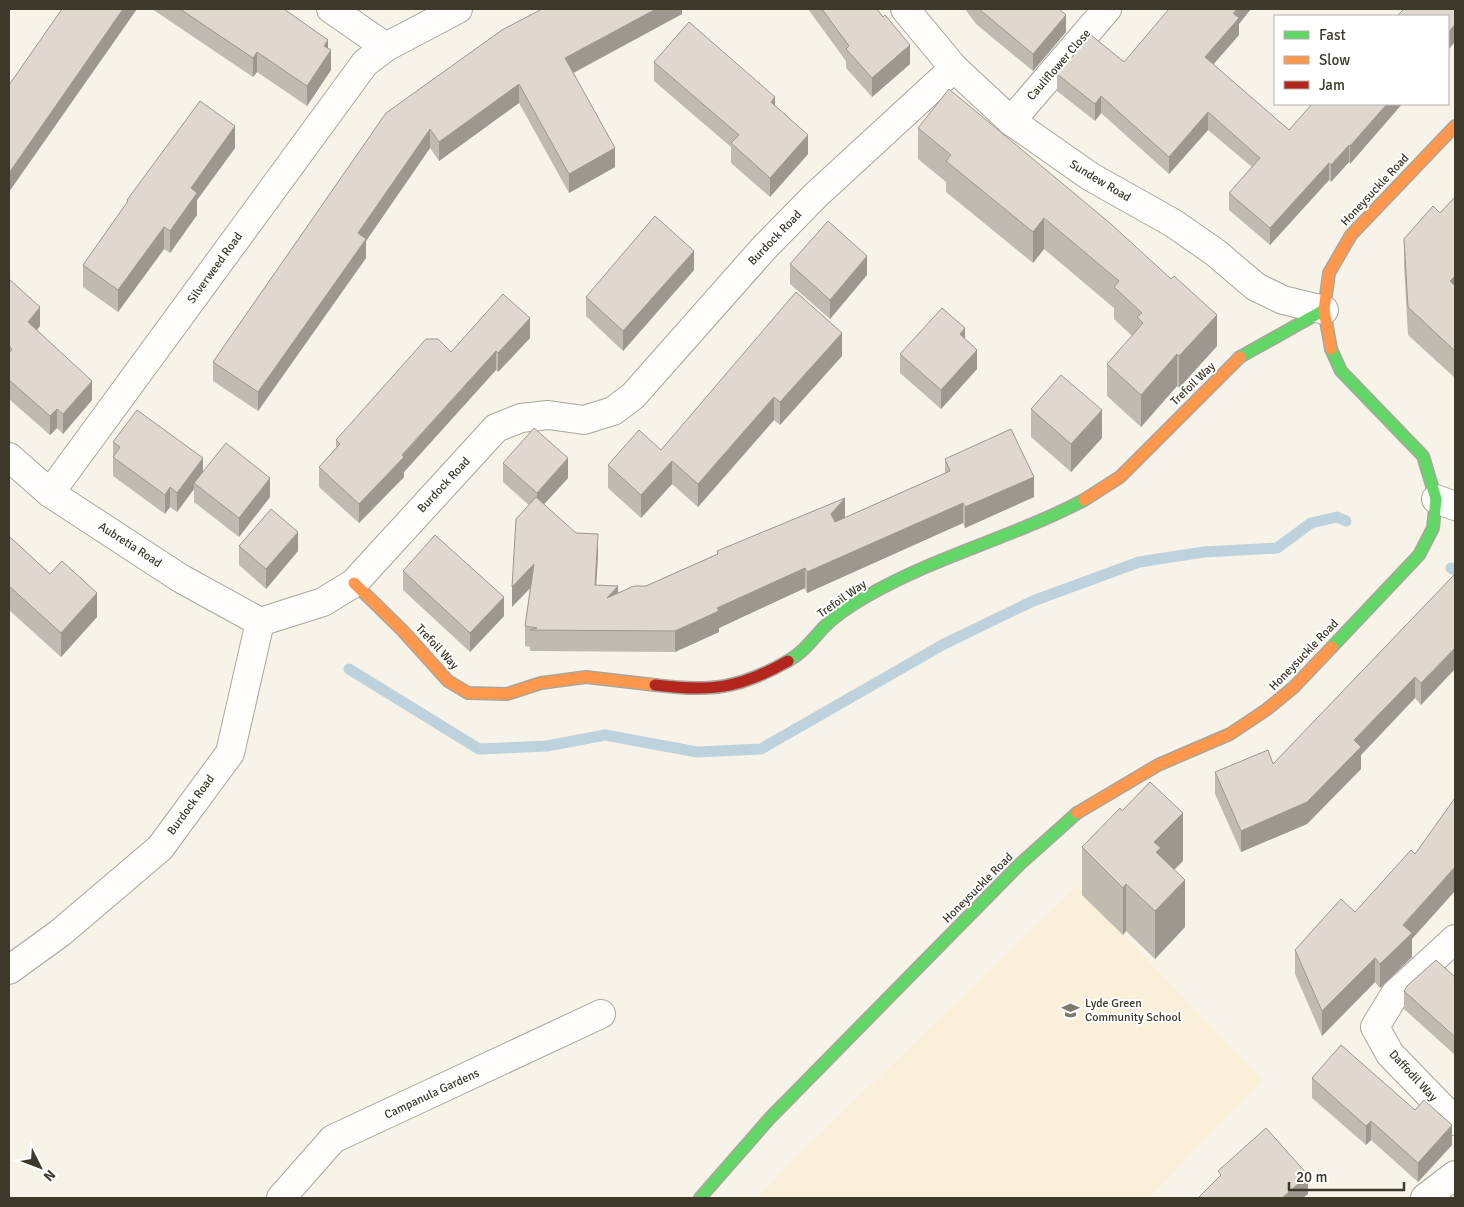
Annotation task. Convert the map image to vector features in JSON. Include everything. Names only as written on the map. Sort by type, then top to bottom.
[{"type":"street","points":[[331,9],[386,47]]},
{"type":"street","name":"Silverweed Road","points":[[50,493],[365,63],[386,47],[458,9]]},
{"type":"street","name":"Sundew Road","points":[[905,9],[954,68],[1011,121],[1090,177],[1173,222],[1216,252],[1256,287],[1283,300],[1324,310]]},
{"type":"street","name":"Cauliflower Close","points":[[1011,121],[1107,9]]},
{"type":"street","name":"Burdock Road","points":[[9,970],[60,933],[160,848],[230,753],[260,622],[323,602],[354,582],[496,428],[521,418],[548,415],[584,420],[613,411],[633,396],[764,248],[816,194],[954,68]]},
{"type":"street","name":"Honeysuckle Road","points":[[700,1198],[770,1118],[1020,864],[1083,807],[1158,765],[1230,734],[1266,710],[1294,687],[1419,555],[1446,502],[1423,456],[1341,371],[1328,344],[1324,310],[1329,273],[1351,235],[1455,126]]},
{"type":"street","name":"Trefoil Way","points":[[354,582],[403,631],[448,681],[468,693],[508,694],[541,683],[586,677],[684,689],[710,689],[736,684],[762,676],[802,652],[825,626],[867,596],[926,568],[1056,515],[1093,495],[1120,477],[1244,353],[1324,310]]},
{"type":"street","name":"Aubretia Road","points":[[9,457],[50,493],[180,578],[260,622]]},
{"type":"street","name":"Daffodil Way","points":[[1455,939],[1395,994],[1376,1027],[1390,1054],[1455,1121]]},
{"type":"street","name":"Campanula Gardens","points":[[281,1198],[333,1139],[601,1014]]},
{"type":"street","points":[[1425,1198],[1455,1175]]},
{"type":"shaded area","name":"Lyde Green Community School","points":[[1077,886],[1262,1080],[1149,1198],[757,1198],[792,1161]]},
{"type":"building","points":[[62,9],[123,9],[9,173],[9,85]]},
{"type":"building","points":[[180,9],[284,9],[328,40],[324,46],[331,50],[307,86],[257,52],[253,58]]},
{"type":"building","points":[[542,9],[656,9],[565,58],[615,148],[569,174],[519,84],[439,142],[430,129],[358,233],[366,239],[258,392],[213,362],[386,113],[502,30]]},
{"type":"building","points":[[822,9],[877,9],[883,17],[885,15],[910,45],[872,78],[846,49],[849,46]]},
{"type":"building","points":[[979,9],[1059,9],[1066,15],[1033,54]]},
{"type":"building","points":[[1169,9],[1237,9],[1233,13],[1239,18],[1205,57],[1289,130],[1311,105],[1386,105],[1350,146],[1331,165],[1329,163],[1270,228],[1229,193],[1260,158],[1208,112],[1169,157],[1101,96],[1095,104],[1057,74],[1091,35],[1124,62]]},
{"type":"building","points":[[1404,9],[1455,9],[1455,24],[1449,32],[1449,15],[1398,15]]},
{"type":"building","points":[[689,22],[775,97],[771,102],[808,135],[770,178],[731,143],[739,135],[654,62]]},
{"type":"building","points":[[949,89],[1111,224],[1171,279],[1174,276],[1217,315],[1179,356],[1177,354],[1141,395],[1107,364],[1143,323],[1137,317],[1142,313],[1114,287],[1119,281],[1044,218],[1033,232],[946,161],[951,155],[918,128]]},
{"type":"building","points":[[200,101],[235,126],[191,188],[197,193],[170,231],[164,227],[118,290],[83,265],[127,200]]},
{"type":"building","points":[[1455,197],[1455,276],[1450,281],[1455,286],[1455,351],[1408,307],[1404,239],[1433,206],[1440,213]]},
{"type":"building","points":[[655,216],[694,251],[623,331],[586,297]]},
{"type":"building","points":[[828,221],[867,256],[830,300],[790,264]]},
{"type":"building","points":[[9,279],[40,307],[28,322],[92,381],[63,414],[57,409],[50,416],[9,380],[9,353],[12,349],[9,346]]},
{"type":"building","points":[[796,292],[842,333],[780,402],[774,397],[698,484],[672,461],[641,495],[608,465],[639,430],[661,450]]},
{"type":"building","points":[[503,294],[530,318],[498,353],[496,351],[402,455],[404,457],[359,504],[319,467],[340,444],[336,440],[426,339],[438,339],[451,352]]},
{"type":"building","points":[[942,308],[965,328],[960,334],[977,350],[941,390],[900,354]]},
{"type":"building","points":[[1061,375],[1102,410],[1071,444],[1031,409]]},
{"type":"building","points":[[137,410],[203,458],[177,493],[170,487],[165,495],[113,457],[120,447],[113,442]]},
{"type":"building","points":[[534,428],[568,458],[537,493],[503,463]]},
{"type":"building","points":[[1011,429],[1034,477],[965,507],[963,503],[807,572],[805,568],[717,608],[719,611],[675,631],[530,630],[537,628],[525,626],[534,564],[512,587],[516,519],[536,497],[576,533],[598,534],[595,585],[618,586],[607,598],[634,586],[646,586],[718,554],[717,551],[845,498],[831,514],[835,522],[950,471],[945,459]]},
{"type":"building","points":[[226,443],[270,478],[239,518],[194,483]]},
{"type":"building","points":[[271,509],[298,532],[266,569],[239,546]]},
{"type":"building","points":[[435,535],[504,597],[470,633],[403,571]]},
{"type":"building","points":[[9,536],[50,574],[62,561],[97,593],[61,633],[9,586]]},
{"type":"building","points":[[1454,575],[1455,648],[1421,683],[1415,677],[1354,740],[1361,747],[1307,802],[1241,831],[1215,772],[1268,750],[1273,764]]},
{"type":"building","points":[[1150,782],[1183,813],[1154,842],[1161,848],[1156,852],[1185,880],[1155,911],[1126,884],[1123,888],[1082,847],[1120,808],[1122,811]]},
{"type":"building","points":[[1455,798],[1455,867],[1403,925],[1412,933],[1380,964],[1375,958],[1322,1011],[1295,950],[1341,899],[1355,912],[1411,850],[1415,854]]},
{"type":"building","points":[[1436,960],[1455,977],[1455,1037],[1404,991],[1407,986]]},
{"type":"building","points":[[1341,1045],[1415,1110],[1424,1100],[1452,1125],[1418,1163],[1371,1121],[1366,1126],[1312,1078]]},
{"type":"building","points":[[1266,1128],[1308,1175],[1282,1198],[1198,1198],[1221,1175],[1218,1171]]},
{"type":"waterway","points":[[349,669],[479,749],[547,746],[605,735],[697,752],[761,749],[944,644],[1033,601],[1139,562],[1204,552],[1277,548],[1311,523],[1337,517],[1346,521]]},
{"type":"waterway","points":[[1451,568],[1455,570]]},
{"type":"traffic: fast","points":[[1240,357],[1324,310]]},
{"type":"traffic: fast","points":[[1331,349],[1341,371],[1423,456],[1436,499],[1433,528],[1419,555],[1332,647]]},
{"type":"traffic: fast","points":[[788,661],[803,650],[833,619],[867,596],[920,569],[1030,525],[1084,500]]},
{"type":"traffic: fast","points":[[700,1198],[770,1118],[1020,864],[1077,813]]},
{"type":"traffic: slow","points":[[1331,349],[1324,310],[1329,273],[1351,235],[1455,126]]},
{"type":"traffic: slow","points":[[1084,500],[1120,477],[1240,357]]},
{"type":"traffic: slow","points":[[354,583],[403,631],[448,681],[468,693],[507,694],[541,683],[586,677],[655,685]]},
{"type":"traffic: slow","points":[[1077,813],[1158,765],[1230,734],[1266,710],[1294,687],[1332,647]]},
{"type":"traffic: jam","points":[[655,685],[692,688],[724,686],[754,678],[788,661]]},
{"type":"place","name":"Lyde Green Community School","points":[[1071,1010]]}]
